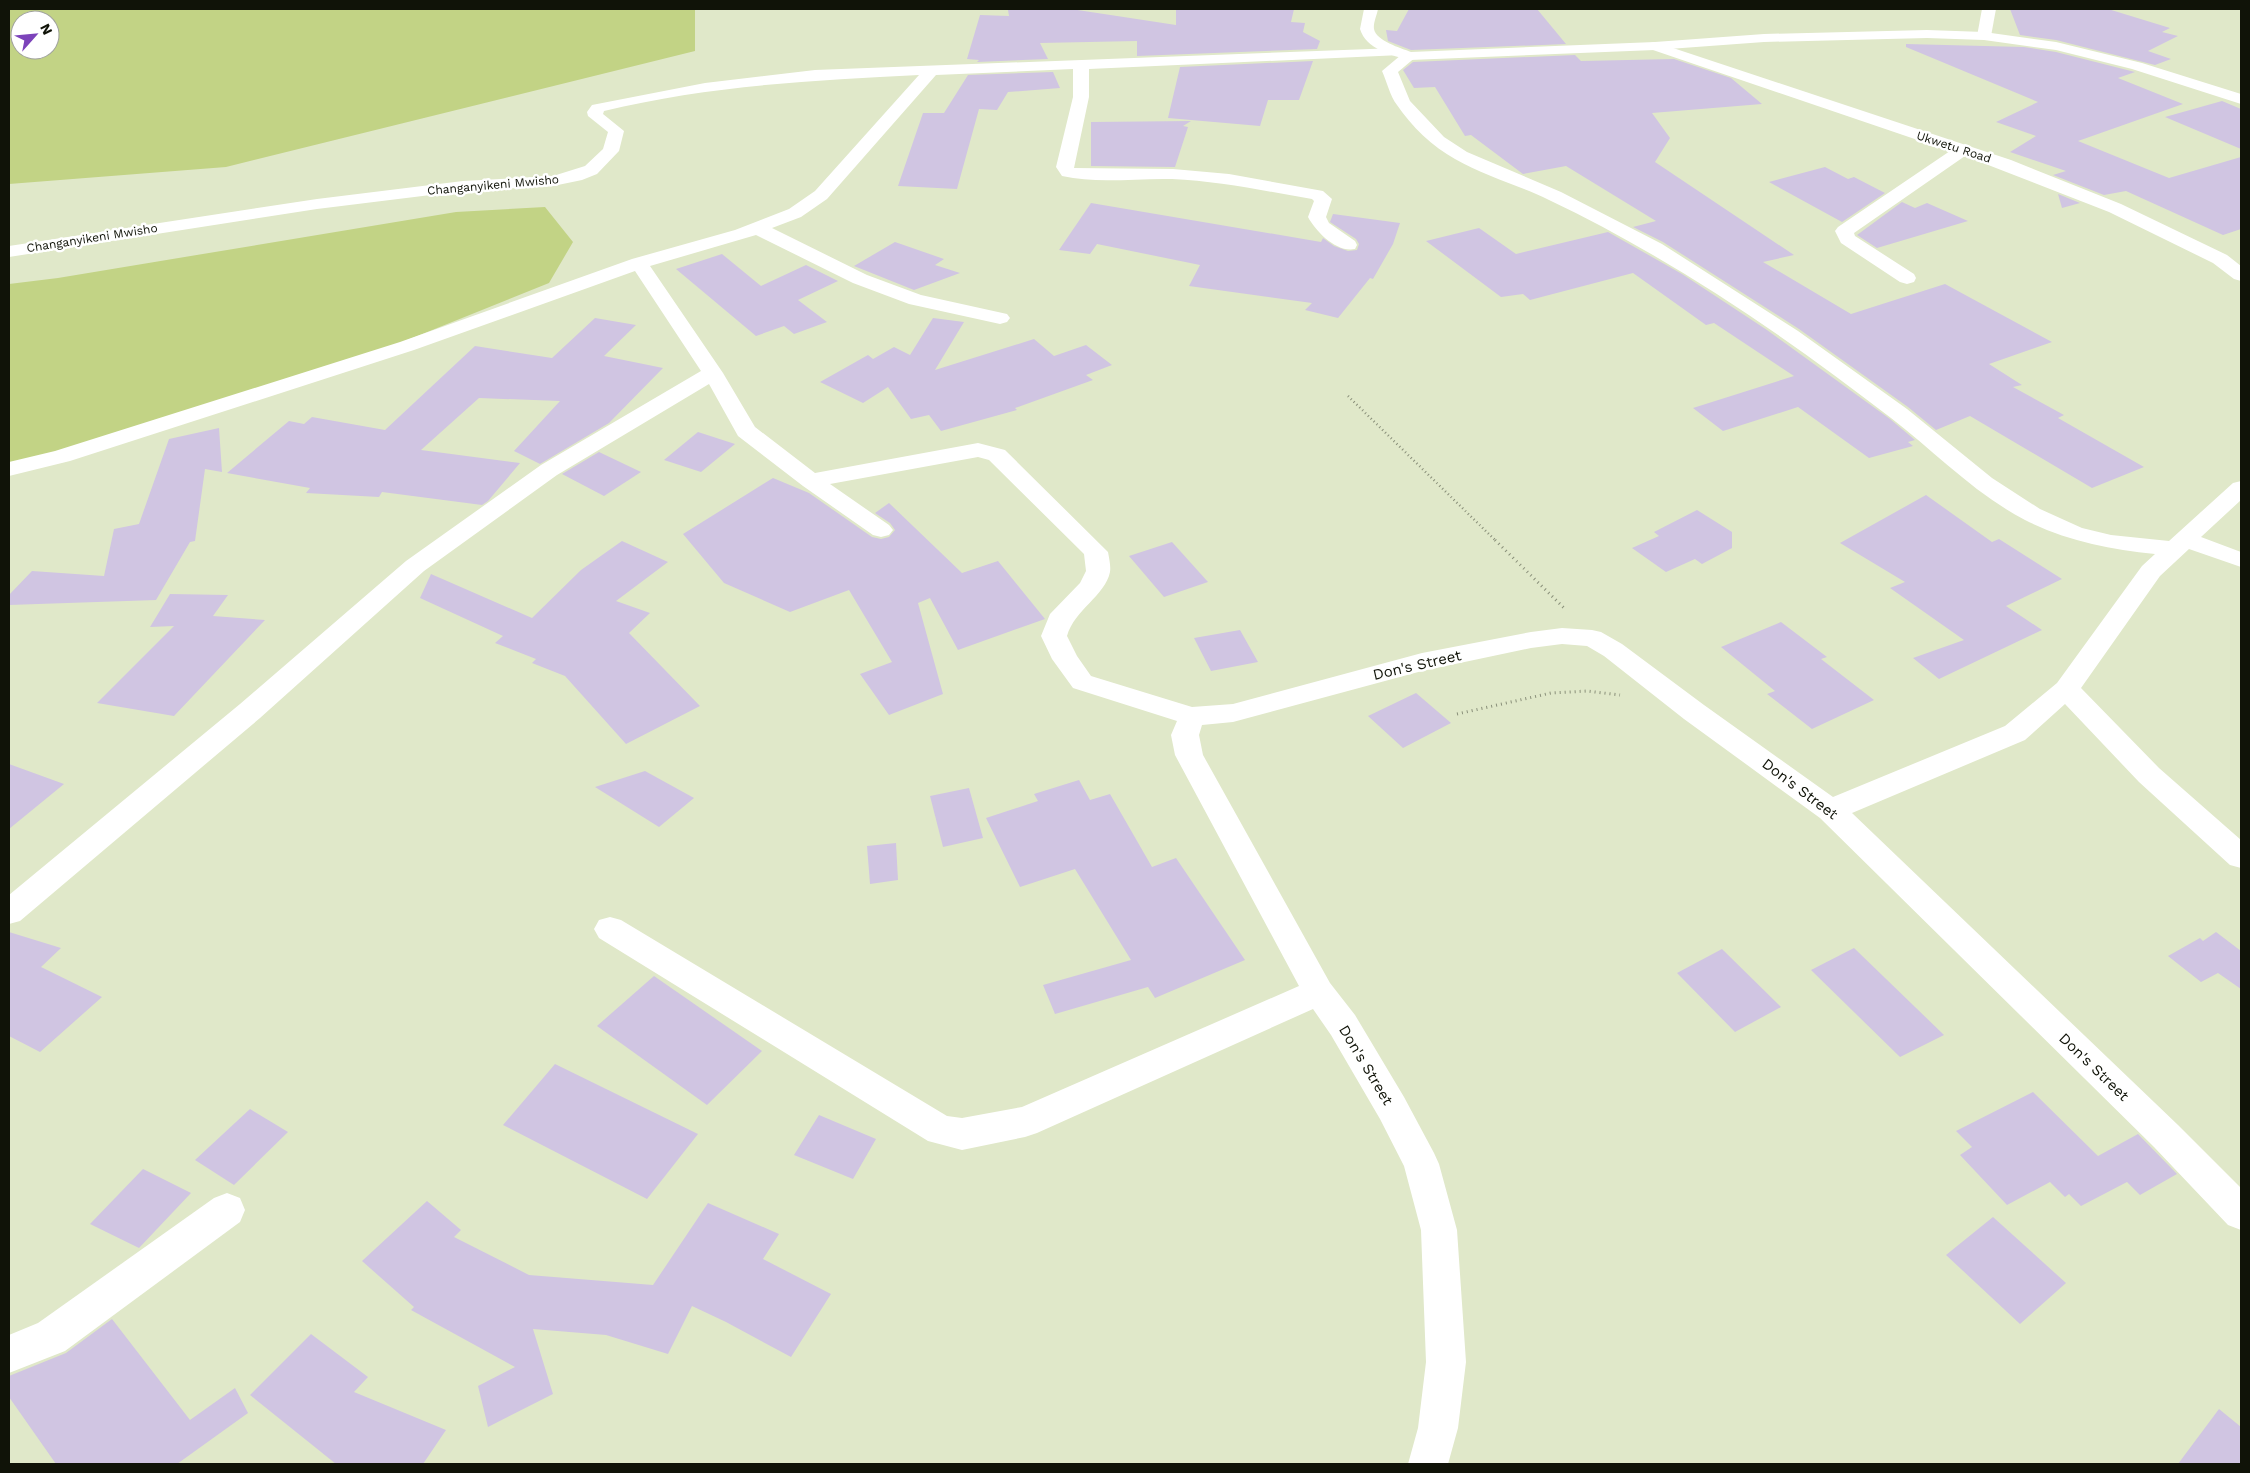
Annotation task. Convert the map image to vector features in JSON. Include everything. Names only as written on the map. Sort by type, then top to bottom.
[{"type":"street","points":[[1371,9],[1367,30],[1371,38],[1404,54]]},
{"type":"street","points":[[1984,36],[1990,9]]},
{"type":"street","points":[[9,469],[62,456],[407,346],[639,263],[758,228],[795,213],[822,196],[933,69],[1081,66],[1655,46],[1764,38],[1927,34],[1984,36],[2056,46],[2137,66],[2241,99]]},
{"type":"street","name":"Ukwetu Road","points":[[1655,46],[2005,164],[2115,208],[2220,259],[2241,274]]},
{"type":"street","points":[[1404,54],[1390,71],[1404,103],[1438,140],[1461,156],[1555,196],[1655,248],[1791,334],[1899,414],[1984,482],[2032,514],[2074,533],[2111,542],[2181,545],[2241,560]]},
{"type":"street","points":[[1081,66],[1081,97],[1064,167],[1068,172],[1079,174],[1173,174],[1229,178],[1317,195],[1323,199],[1317,217],[1322,226],[1348,245]]},
{"type":"street","name":"Changanyikeni Mwisho","points":[[9,251],[317,204],[463,186],[553,180],[576,176],[591,170],[611,151],[616,131],[595,112],[598,108],[760,80],[933,69]]},
{"type":"street","points":[[1907,278],[1847,239],[1844,231],[1962,150]]},
{"type":"street","points":[[758,228],[860,280],[916,300],[1000,318]]},
{"type":"street","points":[[639,263],[712,373],[746,431],[774,455],[881,530]]},
{"type":"street","points":[[9,912],[250,711],[415,566],[549,470],[712,373]]},
{"type":"street","points":[[811,481],[949,454],[978,450],[997,454],[1096,552],[1098,571],[1090,587],[1059,620],[1054,636],[1065,659],[1082,682],[1192,716]]},
{"type":"street","points":[[1830,810],[2015,733],[2066,689],[2151,571],[2241,488]]},
{"type":"street","name":"Don's Street","points":[[1428,1464],[1438,1428],[1446,1362],[1439,1230],[1421,1164],[1392,1108],[1344,1025],[1319,992],[1189,755],[1185,735],[1192,716],[1233,713],[1422,662],[1531,640],[1562,636],[1592,638],[1613,650],[1694,712],[1830,810],[2166,1136],[2241,1213]]},
{"type":"street","points":[[2066,689],[2149,775],[2241,857]]},
{"type":"street","points":[[610,929],[940,1130],[962,1134],[1025,1122],[1319,992]]},
{"type":"street","points":[[9,1354],[51,1337],[227,1210]]},
{"type":"path","points":[[1348,396],[1544,586],[1592,638]]},
{"type":"path","points":[[1457,714],[1551,693],[1587,691],[1621,695]]},
{"type":"green space","points":[[9,9],[695,9],[695,51],[226,167],[9,184]]},
{"type":"green space","points":[[545,207],[573,242],[549,283],[380,351],[79,452],[9,467],[9,284],[58,278],[456,212]]},
{"type":"building","points":[[1071,9],[1176,25],[1176,9],[1294,9],[1291,22],[1305,23],[1303,32],[1320,41],[1317,49],[1137,56],[1137,41],[1040,43],[1048,59],[977,62],[979,60],[967,59],[980,15],[1009,16],[1008,10]]},
{"type":"building","points":[[1409,9],[1537,9],[1566,44],[1411,50],[1388,41],[1386,30],[1397,31]]},
{"type":"building","points":[[2010,9],[2108,9],[2170,28],[2162,32],[2178,36],[2148,51],[2171,59],[2155,65],[2056,40],[2020,35]]},
{"type":"building","points":[[1906,44],[2024,47],[2056,52],[2135,72],[2118,78],[2183,104],[2078,141],[2169,178],[2241,157],[2241,229],[2223,235],[2126,191],[2104,195],[2053,175],[2066,171],[2010,152],[2036,136],[1996,122],[2038,102],[1906,47]]},
{"type":"building","points":[[1575,55],[1581,61],[1674,59],[1731,78],[1762,104],[1652,113],[1670,138],[1655,162],[1794,255],[1763,262],[1851,314],[1945,284],[2052,342],[1989,364],[2022,385],[2013,387],[2064,415],[2058,418],[2144,467],[2092,488],[1970,416],[1936,430],[1908,407],[1799,329],[1663,242],[1633,227],[1656,221],[1566,166],[1523,174],[1471,135],[1465,136],[1435,87],[1414,88],[1403,70],[1413,62]]},
{"type":"building","points":[[1313,61],[1299,100],[1268,100],[1260,126],[1168,118],[1180,67]]},
{"type":"building","points":[[1053,72],[1060,88],[1008,92],[997,110],[979,109],[957,189],[898,186],[923,113],[944,113],[968,75]]},
{"type":"building","points":[[2222,101],[2241,109],[2241,149],[2165,117]]},
{"type":"building","points":[[1191,121],[1183,126],[1188,127],[1175,167],[1091,166],[1091,122]]},
{"type":"building","points":[[1825,167],[1848,179],[1854,177],[1885,193],[1842,222],[1769,182]]},
{"type":"building","points":[[2058,194],[2080,203],[2062,208]]},
{"type":"building","points":[[1902,202],[1915,208],[1927,203],[1968,221],[1877,248],[1857,235]]},
{"type":"building","points":[[1091,203],[1321,242],[1323,238],[1334,246],[1348,251],[1357,250],[1359,244],[1356,239],[1330,222],[1333,214],[1400,223],[1393,244],[1373,279],[1370,278],[1338,318],[1305,310],[1312,303],[1189,286],[1200,265],[1097,244],[1090,254],[1059,250]]},
{"type":"building","points":[[1479,228],[1516,254],[1608,232],[1682,274],[1767,330],[1890,419],[1915,440],[1908,442],[1913,446],[1869,458],[1798,407],[1723,431],[1693,408],[1794,376],[1714,323],[1706,325],[1633,273],[1530,300],[1523,294],[1501,297],[1426,241]]},
{"type":"building","points":[[895,242],[944,259],[935,265],[960,273],[914,290],[854,266]]},
{"type":"building","points":[[722,254],[761,286],[806,265],[838,281],[798,300],[827,322],[794,334],[784,326],[756,336],[676,269]]},
{"type":"building","points":[[595,318],[636,325],[604,356],[663,368],[609,423],[540,464],[514,451],[560,401],[479,398],[421,450],[520,463],[488,501],[482,505],[382,492],[379,497],[306,493],[310,488],[227,473],[289,421],[304,424],[312,417],[385,430],[475,346],[552,358]]},
{"type":"building","points":[[933,318],[964,322],[935,370],[1034,339],[1054,356],[1086,345],[1112,365],[1086,375],[1093,380],[1015,408],[1017,410],[941,431],[929,415],[911,419],[888,387],[863,403],[820,382],[868,355],[873,359],[894,347],[910,355]]},
{"type":"building","points":[[219,428],[222,472],[205,469],[195,541],[190,542],[156,600],[9,605],[9,595],[32,571],[104,576],[114,529],[139,524],[169,439]]},
{"type":"building","points":[[698,432],[735,444],[701,472],[664,460]]},
{"type":"building","points":[[599,452],[641,472],[604,496],[562,474]]},
{"type":"building","points":[[773,478],[809,493],[872,537],[881,539],[889,537],[895,530],[890,523],[875,513],[889,503],[962,573],[998,561],[1045,619],[958,650],[930,598],[918,603],[943,694],[889,715],[860,674],[892,662],[849,590],[790,612],[724,583],[683,534]]},
{"type":"building","points":[[1926,495],[1992,542],[1999,539],[2062,579],[2006,606],[2042,630],[1939,679],[1913,658],[1964,640],[1890,588],[1905,582],[1840,543]]},
{"type":"building","points":[[1697,510],[1732,532],[1732,548],[1702,564],[1695,559],[1666,572],[1632,548],[1659,536],[1654,532]]},
{"type":"building","points":[[622,541],[668,562],[616,601],[650,613],[629,633],[700,706],[626,744],[565,676],[532,663],[536,659],[495,643],[503,636],[420,598],[431,574],[532,618],[581,570]]},
{"type":"building","points":[[1172,542],[1208,582],[1164,597],[1129,556]]},
{"type":"building","points":[[170,594],[228,595],[213,616],[265,620],[174,716],[97,703],[174,626],[150,627]]},
{"type":"building","points":[[1781,622],[1827,657],[1821,659],[1874,700],[1812,729],[1767,694],[1775,691],[1721,647]]},
{"type":"building","points":[[1240,630],[1258,662],[1211,671],[1194,638]]},
{"type":"building","points":[[1416,693],[1451,723],[1403,748],[1368,716]]},
{"type":"building","points":[[9,764],[64,784],[9,829]]},
{"type":"building","points":[[645,771],[694,798],[659,827],[595,787]]},
{"type":"building","points":[[1079,780],[1090,800],[1110,794],[1152,867],[1176,858],[1245,960],[1155,998],[1148,987],[1055,1014],[1043,985],[1131,960],[1075,869],[1020,887],[986,818],[1038,801],[1034,794]]},
{"type":"building","points":[[969,788],[983,838],[943,847],[930,796]]},
{"type":"building","points":[[896,843],[898,880],[870,884],[867,846]]},
{"type":"building","points":[[9,932],[61,948],[41,967],[102,997],[40,1052],[9,1036]]},
{"type":"building","points":[[2216,932],[2241,951],[2241,989],[2218,973],[2201,982],[2168,956],[2200,938],[2203,941]]},
{"type":"building","points":[[1854,948],[1944,1035],[1900,1057],[1811,970]]},
{"type":"building","points":[[1722,949],[1781,1007],[1735,1032],[1677,973]]},
{"type":"building","points":[[654,976],[762,1051],[707,1105],[597,1026]]},
{"type":"building","points":[[555,1064],[698,1134],[647,1199],[503,1125]]},
{"type":"building","points":[[2033,1092],[2098,1156],[2138,1134],[2177,1174],[2140,1195],[2127,1182],[2081,1206],[2069,1194],[2065,1197],[2050,1182],[2007,1205],[1960,1155],[1972,1147],[1956,1131]]},
{"type":"building","points":[[250,1109],[288,1132],[234,1185],[195,1160]]},
{"type":"building","points":[[819,1115],[876,1139],[853,1179],[794,1155]]},
{"type":"building","points":[[143,1169],[191,1193],[139,1248],[90,1224]]},
{"type":"building","points":[[427,1201],[461,1230],[454,1237],[529,1275],[653,1285],[708,1203],[779,1234],[763,1259],[831,1294],[791,1357],[692,1306],[668,1354],[606,1335],[533,1329],[553,1394],[488,1427],[478,1386],[515,1367],[411,1310],[414,1307],[362,1261]]},
{"type":"building","points":[[1993,1217],[2066,1283],[2020,1324],[1946,1255]]},
{"type":"building","points":[[112,1319],[190,1420],[235,1388],[248,1413],[177,1464],[56,1464],[9,1397],[9,1376],[66,1353]]},
{"type":"building","points":[[311,1334],[368,1377],[354,1392],[446,1430],[423,1464],[336,1464],[250,1395]]},
{"type":"building","points":[[2219,1409],[2241,1427],[2241,1464],[2178,1464]]}]
